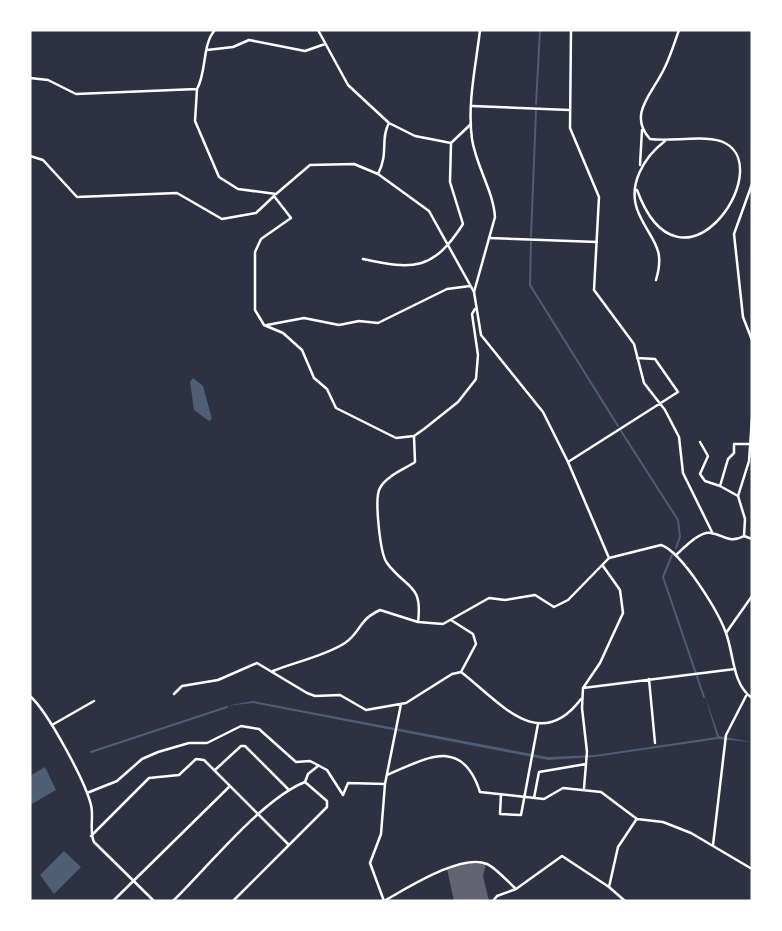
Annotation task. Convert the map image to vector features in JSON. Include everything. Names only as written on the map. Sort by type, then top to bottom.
[{"type":"street","points":[[215,30],[209,36],[202,78],[197,89],[195,121],[207,145],[214,171],[231,187],[275,195],[291,218],[261,239],[255,252],[255,310],[264,325],[283,333],[302,350],[314,378],[327,389],[336,408],[397,439],[414,436],[458,402],[476,379],[478,355],[472,314],[475,309]]},
{"type":"street","points":[[318,30],[335,56],[348,85],[389,123],[415,136],[452,143]]},
{"type":"street","points":[[480,30],[471,124],[473,142],[494,205],[495,217],[474,292],[481,335],[543,412],[568,462],[609,558]]},
{"type":"street","points":[[571,30],[569,110],[578,151],[599,197],[594,290],[634,344],[643,383],[679,437],[683,473],[713,533],[732,541],[744,536],[752,539]]},
{"type":"street","points":[[656,280],[661,258],[637,211],[642,130],[639,119],[642,108],[663,72],[678,30]]},
{"type":"street","points":[[207,50],[233,47],[249,40],[305,51],[325,44]]},
{"type":"street","points":[[30,78],[48,80],[76,94],[197,89]]},
{"type":"street","points":[[472,106],[569,110]]},
{"type":"street","points":[[378,174],[386,158],[383,133],[389,123]]},
{"type":"street","points":[[363,259],[401,267],[423,264],[446,246],[463,224],[450,181],[452,143],[471,124]]},
{"type":"street","points":[[637,190],[645,212],[656,226],[670,234],[689,236],[711,230],[724,217],[738,182],[740,169],[737,154],[727,144],[716,140],[650,139],[642,130]]},
{"type":"street","points":[[639,170],[644,160],[665,141]]},
{"type":"street","points":[[30,156],[43,160],[77,197],[177,193],[222,219],[257,213],[310,165],[354,164],[378,174],[429,211],[446,246],[474,292]]},
{"type":"street","points":[[752,184],[734,234],[743,317],[752,340]]},
{"type":"street","points":[[489,238],[597,242]]},
{"type":"street","points":[[264,325],[304,318],[339,325],[359,321],[378,323],[447,289],[470,286]]},
{"type":"street","points":[[568,462],[678,392],[655,359],[636,358]]},
{"type":"street","points":[[744,536],[746,519],[738,496],[750,461],[752,418]]},
{"type":"street","points":[[414,436],[415,462],[383,483],[378,490],[377,503],[383,554],[387,563],[418,592],[418,622]]},
{"type":"street","points":[[700,442],[708,456],[700,474],[705,481],[738,496]]},
{"type":"street","points":[[720,486],[727,459],[734,453],[734,444],[750,444]]},
{"type":"street","points":[[676,555],[699,536],[713,533]]},
{"type":"street","points":[[273,671],[339,646],[355,634],[363,618],[380,610],[418,622],[443,624],[489,598],[505,600],[535,595],[554,607],[568,600],[609,558],[653,545],[668,547],[676,555],[726,633],[735,669],[746,694],[752,698]]},
{"type":"street","points":[[584,788],[587,753],[583,688],[607,650],[622,613],[620,590],[603,566]]},
{"type":"street","points":[[726,633],[752,596]]},
{"type":"street","points":[[174,694],[181,686],[218,680],[257,663],[315,696],[340,695],[366,710],[401,704],[461,671],[476,644],[473,634],[451,620]]},
{"type":"street","points":[[583,688],[735,669]]},
{"type":"street","points":[[461,671],[518,718],[538,724],[550,723],[565,716],[582,697]]},
{"type":"street","points":[[649,679],[655,743]]},
{"type":"street","points":[[713,845],[726,735],[746,694]]},
{"type":"street","points":[[30,696],[51,724],[87,793],[92,806],[91,836],[153,901]]},
{"type":"street","points":[[51,724],[94,701]]},
{"type":"street","points":[[401,704],[385,784],[382,834],[370,863],[384,901],[443,870],[467,864],[486,864],[516,889]]},
{"type":"street","points":[[501,794],[500,814],[521,815],[538,724]]},
{"type":"street","points":[[87,793],[117,781],[142,759],[158,752],[189,743],[207,743],[241,726],[259,729],[296,761],[310,761],[333,775],[343,795],[348,783],[385,784]]},
{"type":"street","points":[[215,770],[241,746],[245,746],[288,789]]},
{"type":"street","points":[[387,775],[423,759],[452,756],[467,765],[475,775],[480,792],[534,798],[549,798],[563,788],[584,788],[601,792],[637,819],[663,822],[713,845],[752,869]]},
{"type":"street","points":[[91,836],[149,778],[179,775],[196,759],[204,760],[215,770],[289,845]]},
{"type":"street","points":[[534,798],[539,772],[586,764]]},
{"type":"street","points":[[173,901],[260,815],[288,789],[305,782],[308,774],[318,766]]},
{"type":"street","points":[[233,901],[327,807],[327,801],[305,782]]},
{"type":"street","points":[[113,901],[230,786]]},
{"type":"street","points":[[609,887],[618,847],[637,819]]},
{"type":"street","points":[[493,901],[496,896],[516,889],[562,856],[625,901]]},
{"type":"water","points":[[193,378],[203,386],[212,419],[209,421],[194,410],[190,382]]},
{"type":"water","points":[[705,696],[719,736],[752,742],[718,739],[595,757],[548,760],[253,703],[226,706],[253,701],[548,757],[595,755],[717,737]]},
{"type":"water","points":[[45,767],[56,790],[30,805],[30,776]]},
{"type":"water","points":[[64,851],[81,867],[54,894],[40,875]]},
{"type":"building","points":[[467,864],[486,864],[483,876],[489,901],[454,901],[447,869]]},
{"type":"waterway","points":[[536,104],[540,30]]},
{"type":"waterway","points":[[531,236],[536,111]]},
{"type":"waterway","points":[[531,242],[530,285],[618,426]]},
{"type":"waterway","points":[[621,431],[678,520],[680,537],[676,548]]},
{"type":"waterway","points":[[672,555],[663,577],[704,697]]},
{"type":"waterway","points":[[91,752],[227,707]]}]
